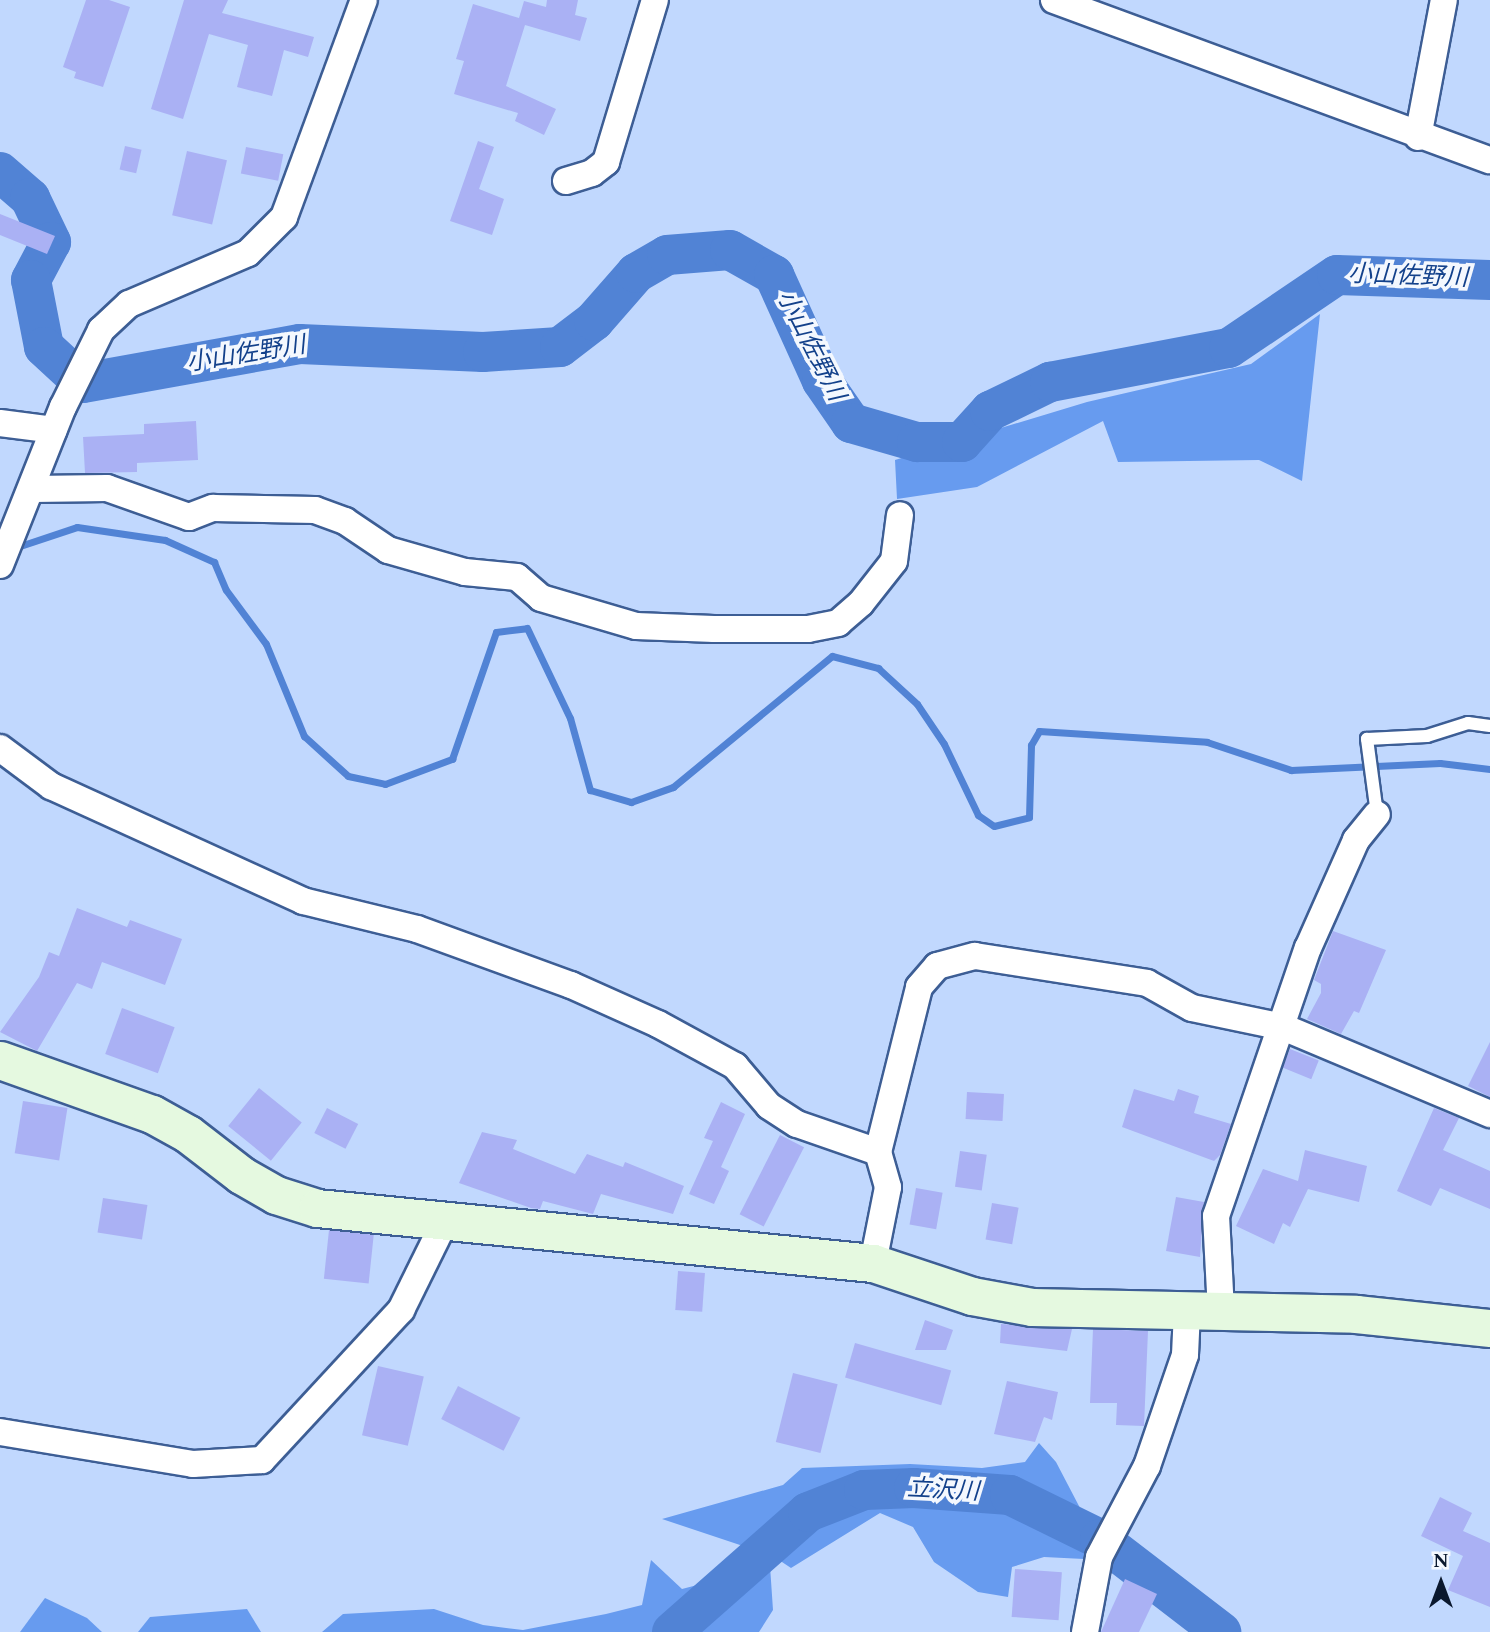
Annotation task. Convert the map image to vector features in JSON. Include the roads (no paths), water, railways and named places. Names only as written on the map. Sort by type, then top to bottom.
[{"type":"street","points":[[0,565],[87,351],[129,304],[248,253],[284,217],[364,0]]},
{"type":"street","points":[[566,181],[592,173],[606,162],[655,0]]},
{"type":"street","points":[[1054,0],[1418,137],[1490,160]]},
{"type":"street","points":[[1418,137],[1444,0]]},
{"type":"street","points":[[0,423],[59,418]]},
{"type":"street","points":[[33,489],[107,488],[189,517],[213,508],[315,510],[345,522],[388,550],[465,572],[517,577],[541,597],[589,612],[636,626],[714,629],[808,629],[838,623],[861,603],[894,561],[900,516]]},
{"type":"street","points":[[0,748],[51,786],[303,901],[417,929],[570,985],[658,1024],[735,1066],[769,1106],[797,1125],[878,1152]]},
{"type":"street","points":[[1085,1632],[1099,1558],[1147,1466],[1185,1355],[1204,1311],[1216,1216],[1308,948],[1356,840],[1377,814]]},
{"type":"street","points":[[873,1264],[887,1187],[878,1152],[919,987],[937,967],[975,956],[1146,983],[1192,1008],[1283,1027],[1490,1114]]},
{"type":"street","points":[[0,1060],[152,1114],[276,1195],[317,1208],[873,1264],[972,1296],[1032,1307],[1356,1314],[1490,1328]]},
{"type":"street","points":[[0,1432],[193,1464],[262,1460],[401,1310],[445,1221]]},
{"type":"lane","points":[[1377,814],[1367,739],[1427,736],[1468,723],[1490,726]]},
{"type":"waterway","name":"小山佐野川","points":[[0,172],[30,198],[51,242],[31,280],[44,347],[83,383],[300,344],[483,352],[560,347],[594,321],[636,273],[667,255],[730,250],[774,275],[822,381],[851,423],[917,442],[962,442],[990,411],[1050,382],[1229,348],[1337,275],[1490,280]]},
{"type":"waterway","points":[[14,548],[77,527],[165,540],[214,562],[226,590],[266,644],[304,736],[348,776],[385,784],[452,759],[496,632],[527,628],[570,718],[590,790],[631,802],[673,787],[832,656],[878,668],[917,704],[944,744],[978,815],[994,826],[1029,817],[1031,745],[1039,731],[1207,742],[1291,770],[1440,763],[1490,769]]},
{"type":"waterway","name":"立沢川","points":[[672,1632],[808,1512],[864,1490],[914,1488],[1010,1495],[1100,1539],[1221,1632]]}]
